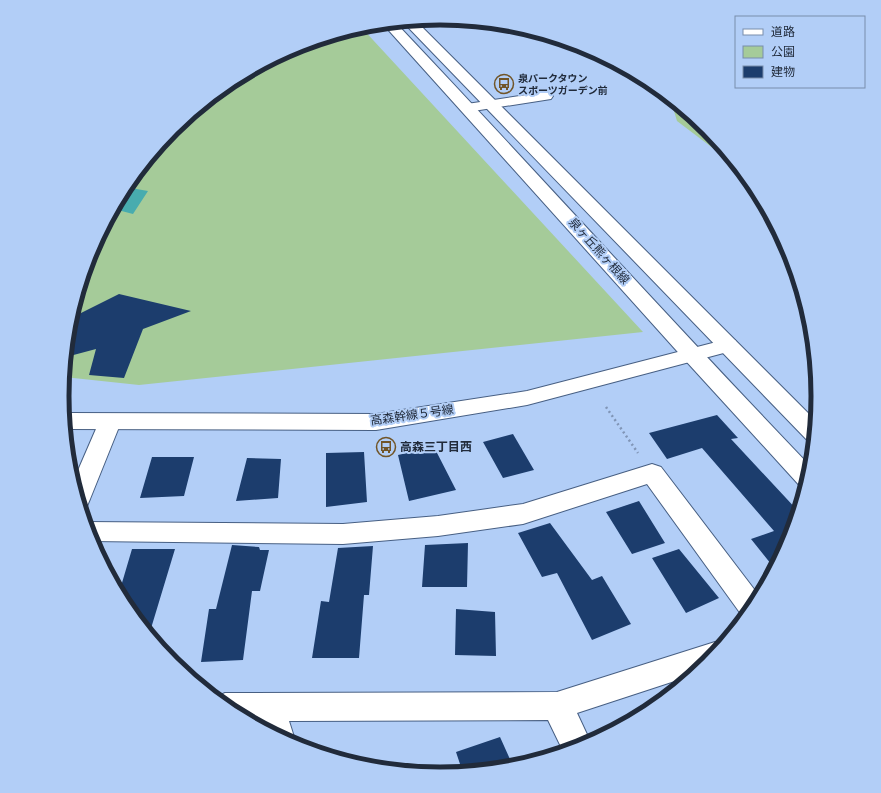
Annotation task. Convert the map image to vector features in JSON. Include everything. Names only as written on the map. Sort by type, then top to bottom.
[{"type":"main road","name":"泉ヶ丘熊ヶ根線","points":[[414,26],[810,429]]},
{"type":"main road","name":"泉ヶ丘熊ヶ根線","points":[[393,28],[598,250],[692,355],[804,474]]},
{"type":"main road","points":[[497,110],[546,96]]},
{"type":"main road","points":[[467,108],[541,111]]},
{"type":"main road","name":"高森幹線５号線","points":[[70,421],[376,422],[527,398],[728,345]]},
{"type":"main road","points":[[81,491],[110,422]]},
{"type":"main road","points":[[94,531],[343,534],[438,526],[523,514],[652,473],[749,603]]},
{"type":"main road","points":[[238,707],[557,706],[703,659]]},
{"type":"main road","points":[[557,706],[575,743]]},
{"type":"main road","points":[[270,708],[276,730]]},
{"type":"path","points":[[606,407],[652,473]]},
{"type":"green space","points":[[366,32],[643,332],[139,385],[70,378],[72,348],[76,324],[89,277],[107,232],[132,190],[146,170],[178,134],[214,102],[234,88],[276,63],[298,53]]},
{"type":"green space","points":[[673,107],[703,134],[724,156],[677,121]]},
{"type":"shaded area","points":[[133,188],[148,191],[133,214],[119,210]]},
{"type":"building","points":[[119,294],[191,311],[143,329],[124,378],[89,375],[96,349],[71,356],[78,314]]},
{"type":"building","points":[[717,415],[738,438],[731,439],[795,507],[784,539],[772,565],[751,539],[774,531],[702,448],[667,459],[649,433]]},
{"type":"building","points":[[513,434],[534,470],[503,478],[483,442]]},
{"type":"building","points":[[434,447],[456,490],[409,501],[398,455]]},
{"type":"building","points":[[364,452],[367,502],[326,507],[326,453]]},
{"type":"building","points":[[152,457],[194,457],[184,496],[140,498]]},
{"type":"building","points":[[247,458],[281,459],[278,498],[236,501]]},
{"type":"building","points":[[639,501],[665,543],[632,554],[606,512]]},
{"type":"building","points":[[550,523],[592,580],[602,576],[631,624],[592,640],[557,573],[542,577],[518,533]]},
{"type":"building","points":[[468,543],[467,587],[422,587],[425,545]]},
{"type":"building","points":[[232,545],[259,547],[260,550],[269,550],[260,591],[252,591],[243,660],[201,662],[209,609],[216,609]]},
{"type":"building","points":[[373,546],[369,595],[364,595],[359,658],[312,658],[321,601],[329,602],[338,548]]},
{"type":"building","points":[[132,549],[175,549],[151,629],[121,586]]},
{"type":"building","points":[[679,549],[719,598],[686,613],[652,558]]},
{"type":"building","points":[[456,609],[495,612],[496,656],[455,655]]},
{"type":"building","points":[[500,737],[511,761],[461,767],[456,752]]},
{"type":"place","name":"泉パークタウン スポーツガーデン前","points":[[504,84]]},
{"type":"place","name":"高森三丁目西","points":[[386,447]]}]
